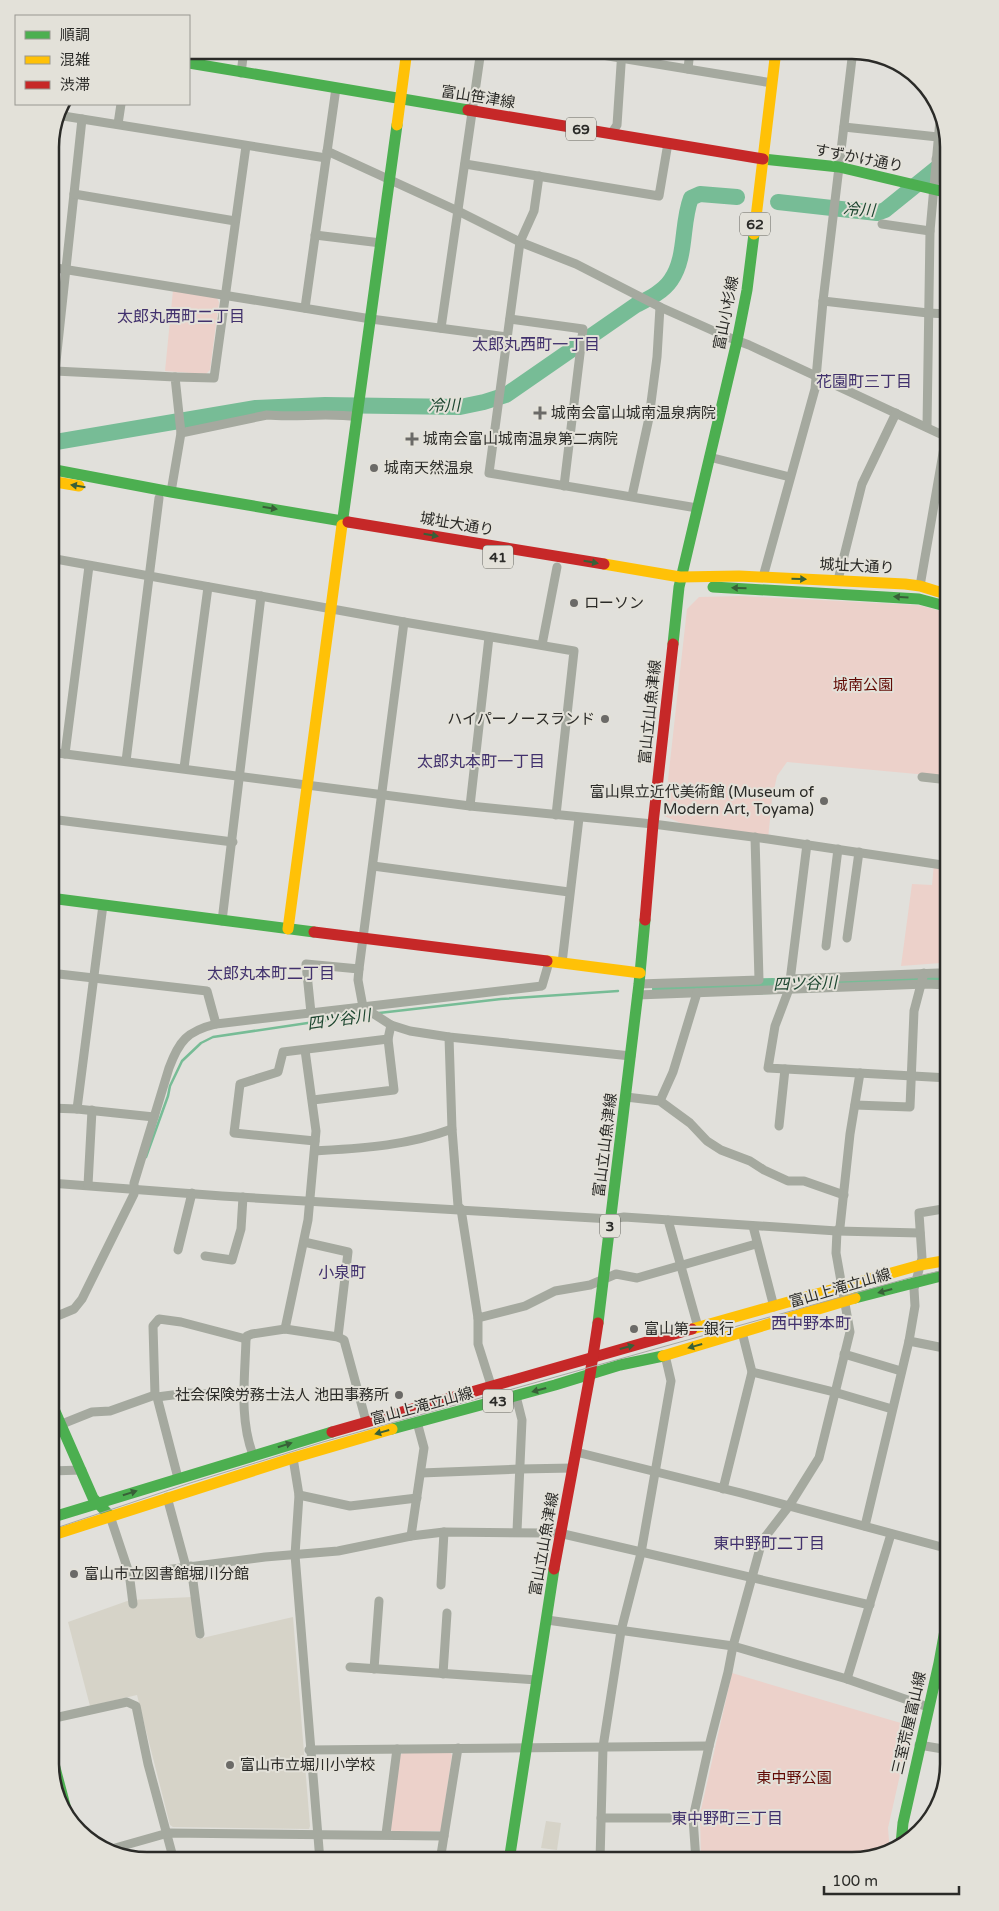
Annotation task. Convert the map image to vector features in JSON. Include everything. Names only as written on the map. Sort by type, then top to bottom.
[{"type":"main road","points":[[288,929],[406,59]]},
{"type":"main road","name":"富山小杉線","points":[[679,582],[710,457],[747,290],[775,59]]},
{"type":"main road","name":"富山笹津線","points":[[190,63],[763,159]]},
{"type":"main road","name":"すずかけ通り","points":[[763,159],[839,167],[940,190]]},
{"type":"main road","name":"城址大通り","points":[[59,471],[558,567],[679,582],[919,599],[940,605]]},
{"type":"main road","name":"城址大通り","points":[[59,482],[342,526],[679,582],[763,577],[920,586],[940,592]]},
{"type":"main road","name":"富山立山魚津線","points":[[511,1852],[559,1533],[590,1375],[604,1278],[639,984],[653,824],[679,582]]},
{"type":"main road","points":[[59,899],[549,962],[639,984]]},
{"type":"main road","name":"富山上滝立山線","points":[[59,1515],[253,1455],[491,1385],[920,1265],[940,1262]]},
{"type":"main road","name":"富山上滝立山線","points":[[59,1533],[167,1497],[417,1422],[516,1396],[620,1365],[665,1355],[844,1301],[940,1276]]},
{"type":"main road","points":[[59,1419],[93,1498],[110,1516]]},
{"type":"main road","name":"三室荒屋富山線","points":[[901,1837],[902,1823],[928,1707],[940,1675]]},
{"type":"street","points":[[241,73],[243,59]]},
{"type":"street","points":[[441,328],[480,59]]},
{"type":"street","points":[[611,134],[617,125],[622,59]]},
{"type":"street","points":[[644,59],[688,69],[772,83]]},
{"type":"street","points":[[688,69],[689,59]]},
{"type":"street","points":[[763,577],[815,389],[823,301],[852,59]]},
{"type":"street","points":[[305,308],[336,88]]},
{"type":"street","points":[[118,124],[121,105]]},
{"type":"street","points":[[64,116],[246,146],[326,155],[390,180],[520,242],[576,264],[660,307],[737,340],[940,433]]},
{"type":"street","points":[[59,331],[82,119]]},
{"type":"street","points":[[844,127],[938,137]]},
{"type":"street","points":[[927,427],[930,231],[939,129]]},
{"type":"street","points":[[465,164],[659,196],[668,143]]},
{"type":"street","points":[[59,371],[214,378],[246,146]]},
{"type":"street","points":[[936,159],[940,155]]},
{"type":"street","points":[[539,176],[534,211],[520,242],[489,473],[697,508]]},
{"type":"street","points":[[74,194],[235,221]]},
{"type":"street","points":[[882,224],[930,231]]},
{"type":"street","points":[[315,235],[381,243]]},
{"type":"street","points":[[59,269],[370,319],[507,337]]},
{"type":"street","points":[[823,301],[940,314]]},
{"type":"street","points":[[632,496],[649,418],[657,357],[660,307]]},
{"type":"street","points":[[510,319],[583,329],[564,486]]},
{"type":"street","points":[[171,492],[181,433],[176,377]]},
{"type":"street","points":[[181,433],[267,415],[279,416],[358,409]]},
{"type":"street","points":[[838,580],[862,484],[896,413]]},
{"type":"street","points":[[710,457],[790,477]]},
{"type":"street","points":[[920,586],[940,480]]},
{"type":"street","points":[[126,761],[159,498]]},
{"type":"street","points":[[59,560],[574,651],[556,815]]},
{"type":"street","points":[[65,754],[89,566]]},
{"type":"street","points":[[542,645],[558,567]]},
{"type":"street","points":[[184,768],[208,587]]},
{"type":"street","points":[[222,921],[233,842],[261,596]]},
{"type":"street","points":[[404,622],[359,969],[358,980],[363,1007],[391,1024],[410,1031],[449,1037],[631,1056]]},
{"type":"street","points":[[470,806],[489,637]]},
{"type":"street","points":[[59,753],[470,806],[653,824],[807,844],[940,865]]},
{"type":"street","points":[[922,777],[940,779]]},
{"type":"street","points":[[562,964],[579,818]]},
{"type":"street","points":[[59,821],[233,842]]},
{"type":"street","points":[[639,984],[760,980],[755,837]]},
{"type":"street","points":[[807,844],[789,989],[775,1026],[768,1068],[912,1074],[940,1077]]},
{"type":"street","points":[[826,946],[838,849]]},
{"type":"street","points":[[847,938],[859,852]]},
{"type":"street","points":[[373,866],[570,892]]},
{"type":"street","points":[[77,1108],[103,905]]},
{"type":"street","points":[[59,1315],[74,1309],[82,1299],[134,1194],[134,1183],[176,1050],[186,1037],[195,1031],[216,1024],[542,986],[549,962]]},
{"type":"street","points":[[311,1013],[306,964],[359,969]]},
{"type":"street","points":[[855,1105],[910,1107],[914,1011],[924,973]]},
{"type":"street","points":[[790,979],[940,974]]},
{"type":"street","points":[[59,975],[207,991],[216,1024]]},
{"type":"street","points":[[639,984],[697,993],[940,985]]},
{"type":"street","points":[[660,1101],[673,1072],[697,993]]},
{"type":"street","points":[[313,1100],[394,1090],[388,1039],[391,1024]]},
{"type":"street","points":[[449,1037],[452,1129],[458,1206],[461,1209],[478,1318],[478,1344],[491,1385]]},
{"type":"street","points":[[315,1140],[234,1133],[240,1084],[278,1072],[283,1052],[388,1039]]},
{"type":"street","points":[[285,1329],[304,1242],[315,1151],[316,1131],[313,1100],[305,1050]]},
{"type":"street","points":[[779,1126],[785,1069]]},
{"type":"street","points":[[695,1852],[693,1818],[733,1646],[762,1541],[789,1506],[819,1458],[850,1332],[836,1253],[837,1231],[840,1227],[860,1073]]},
{"type":"street","points":[[626,1097],[660,1101],[690,1123],[707,1140],[721,1150],[750,1161],[788,1181],[804,1181],[844,1195]]},
{"type":"street","points":[[59,1108],[77,1108],[154,1117]]},
{"type":"street","points":[[88,1185],[92,1110]]},
{"type":"street","points":[[315,1151],[379,1147],[430,1137],[452,1129]]},
{"type":"street","points":[[59,1183],[243,1197],[611,1219],[624,1217],[837,1231],[920,1233]]},
{"type":"street","points":[[178,1250],[192,1193]]},
{"type":"street","points":[[205,1256],[232,1260],[241,1229],[243,1197]]},
{"type":"street","points":[[865,1526],[909,1341],[915,1306],[915,1282],[922,1258],[919,1213],[940,1210]]},
{"type":"street","points":[[668,1220],[698,1327]]},
{"type":"street","points":[[753,1226],[756,1244],[774,1307]]},
{"type":"street","points":[[304,1242],[348,1252],[338,1337]]},
{"type":"street","points":[[478,1318],[526,1306],[555,1290],[590,1285],[616,1274],[637,1278],[756,1244]]},
{"type":"street","points":[[178,1478],[156,1396],[153,1326],[159,1319],[181,1322],[246,1339]]},
{"type":"street","points":[[253,1455],[244,1421],[246,1339],[247,1336],[252,1334],[285,1329],[338,1337],[344,1340],[366,1421]]},
{"type":"street","points":[[723,1489],[752,1372],[742,1332]]},
{"type":"street","points":[[909,1341],[940,1347]]},
{"type":"street","points":[[844,1354],[901,1371]]},
{"type":"street","points":[[600,1852],[603,1747],[621,1631],[641,1553],[671,1380],[665,1355]]},
{"type":"street","points":[[752,1372],[834,1392],[892,1409]]},
{"type":"street","points":[[62,1424],[92,1412],[110,1411],[156,1396],[188,1393],[244,1396]]},
{"type":"street","points":[[516,1396],[522,1420],[517,1532]]},
{"type":"street","points":[[411,1536],[424,1448],[417,1422]]},
{"type":"street","points":[[576,1452],[940,1547]]},
{"type":"street","points":[[294,1458],[298,1496],[295,1555],[319,1852]]},
{"type":"street","points":[[421,1473],[520,1468],[573,1468]]},
{"type":"street","points":[[59,1471],[82,1470]]},
{"type":"street","points":[[298,1496],[350,1506],[417,1498]]},
{"type":"street","points":[[167,1497],[189,1567],[200,1634]]},
{"type":"street","points":[[110,1516],[128,1570],[134,1574],[338,1551],[411,1536],[444,1532],[559,1533],[870,1605]]},
{"type":"street","points":[[441,1585],[444,1532]]},
{"type":"street","points":[[847,1679],[891,1534]]},
{"type":"street","points":[[131,1572],[133,1604]]},
{"type":"street","points":[[374,1669],[379,1602]]},
{"type":"street","points":[[443,1674],[447,1613]]},
{"type":"street","points":[[546,1620],[733,1646],[847,1679],[928,1707]]},
{"type":"street","points":[[350,1667],[537,1680]]},
{"type":"street","points":[[59,1717],[127,1702],[136,1706],[148,1764],[172,1852]]},
{"type":"street","points":[[919,1745],[940,1748]]},
{"type":"street","points":[[310,1750],[709,1746]]},
{"type":"street","points":[[441,1852],[458,1748]]},
{"type":"street","points":[[386,1834],[397,1749]]},
{"type":"street","points":[[600,1818],[693,1818]]},
{"type":"street","points":[[117,1847],[168,1832],[444,1836]]},
{"type":"shaded area","name":"富山市立堀川小学校","points":[[192,1597],[198,1639],[293,1617],[309,1829],[173,1827],[170,1825],[137,1695],[90,1706],[68,1622],[130,1600]]},
{"type":"shaded area","points":[[546,1821],[561,1823],[557,1850],[541,1848]]},
{"type":"green space","points":[[173,290],[217,298],[219,302],[210,370],[206,374],[165,371]]},
{"type":"green space","name":"城南公園","points":[[742,596],[918,605],[940,611],[940,776],[787,762],[777,776],[772,799],[768,839],[700,831],[664,816],[687,609],[699,597]]},
{"type":"green space","points":[[934,864],[940,866],[940,963],[901,966],[912,884],[932,885]]},
{"type":"green space","name":"東中野公園","points":[[732,1673],[911,1726],[888,1828],[889,1844],[886,1846],[858,1852],[701,1852],[700,1814]]},
{"type":"green space","points":[[450,1752],[452,1755],[441,1831],[392,1831],[389,1828],[399,1756],[403,1753]]},
{"type":"waterway","name":"冷川","points":[[778,202],[877,213],[885,210],[940,164]]},
{"type":"waterway","name":"冷川","points":[[59,441],[256,408],[325,405],[460,407],[506,395],[636,305],[655,295],[668,284],[676,271],[682,251],[691,198],[700,194],[737,197]]},
{"type":"waterway","name":"四ツ谷川","points":[[817,984],[940,979]]},
{"type":"waterway","name":"四ツ谷川","points":[[660,989],[773,986]]},
{"type":"waterway","name":"四ツ谷川","points":[[379,1013],[501,999],[618,991]]},
{"type":"waterway","name":"四ツ谷川","points":[[146,1157],[170,1086],[182,1061],[201,1043],[213,1037],[368,1014]]},
{"type":"tram line","points":[[59,1527],[187,1484],[323,1442],[909,1278],[940,1271]]},
{"type":"traffic: fast","points":[[190,63],[468,110]]},
{"type":"traffic: fast","points":[[342,525],[397,125]]},
{"type":"traffic: fast","points":[[763,159],[839,167],[940,191]]},
{"type":"traffic: fast","points":[[673,644],[679,587],[737,341],[747,290],[754,234]]},
{"type":"traffic: fast","points":[[59,471],[348,522]]},
{"type":"traffic: fast","points":[[713,587],[919,599],[940,605]]},
{"type":"traffic: fast","points":[[59,899],[314,932]]},
{"type":"traffic: fast","points":[[598,1323],[645,920]]},
{"type":"traffic: fast","points":[[855,1298],[940,1276]]},
{"type":"traffic: fast","points":[[392,1429],[555,1385],[620,1365],[663,1356]]},
{"type":"traffic: fast","points":[[59,1421],[93,1498],[110,1516]]},
{"type":"traffic: fast","points":[[59,1515],[332,1432]]},
{"type":"traffic: fast","points":[[510,1852],[554,1569]]},
{"type":"traffic: fast","points":[[902,1837],[903,1823],[940,1658]]},
{"type":"traffic: slow","points":[[397,125],[406,59]]},
{"type":"traffic: slow","points":[[754,234],[775,59]]},
{"type":"traffic: slow","points":[[59,483],[79,486]]},
{"type":"traffic: slow","points":[[288,929],[342,525]]},
{"type":"traffic: slow","points":[[604,564],[680,577],[739,576],[905,584],[940,592]]},
{"type":"traffic: slow","points":[[547,961],[640,973]]},
{"type":"traffic: slow","points":[[692,1329],[920,1265],[940,1262]]},
{"type":"traffic: slow","points":[[663,1356],[855,1298]]},
{"type":"traffic: slow","points":[[59,1533],[293,1458],[392,1429]]},
{"type":"traffic: jam","points":[[468,110],[763,159]]},
{"type":"traffic: jam","points":[[348,522],[604,564]]},
{"type":"traffic: jam","points":[[645,920],[653,824],[673,644]]},
{"type":"traffic: jam","points":[[314,932],[547,961]]},
{"type":"traffic: jam","points":[[554,1569],[598,1323]]},
{"type":"traffic: jam","points":[[332,1432],[692,1329]]},
{"type":"place","name":"城南会富山城南温泉病院","points":[[540,413]]},
{"type":"place","name":"城南会富山城南温泉第二病院","points":[[412,439]]},
{"type":"place","name":"城南天然温泉","points":[[374,468]]},
{"type":"place","name":"ローソン","points":[[574,603]]},
{"type":"place","name":"ハイパーノースランド","points":[[605,719]]},
{"type":"place","name":"富山県立近代美術館 (Museum of Modern Art, Toyama)","points":[[824,801]]},
{"type":"place","name":"富山第一銀行","points":[[634,1329]]},
{"type":"place","name":"社会保険労務士法人 池田事務所","points":[[399,1395]]},
{"type":"place","name":"富山市立図書館堀川分館","points":[[74,1574]]},
{"type":"place","name":"富山市立堀川小学校","points":[[230,1765]]},
{"type":"district","name":"太郎丸西町二丁目","points":[[181,317]]},
{"type":"district","name":"太郎丸西町一丁目","points":[[536,345]]},
{"type":"district","name":"花園町三丁目","points":[[864,382]]},
{"type":"district","name":"太郎丸本町一丁目","points":[[481,762]]},
{"type":"district","name":"太郎丸本町二丁目","points":[[271,974]]},
{"type":"district","name":"小泉町","points":[[342,1273]]},
{"type":"district","name":"西中野本町","points":[[811,1324]]},
{"type":"district","name":"東中野町二丁目","points":[[769,1544]]},
{"type":"district","name":"東中野町三丁目","points":[[727,1819]]}]
